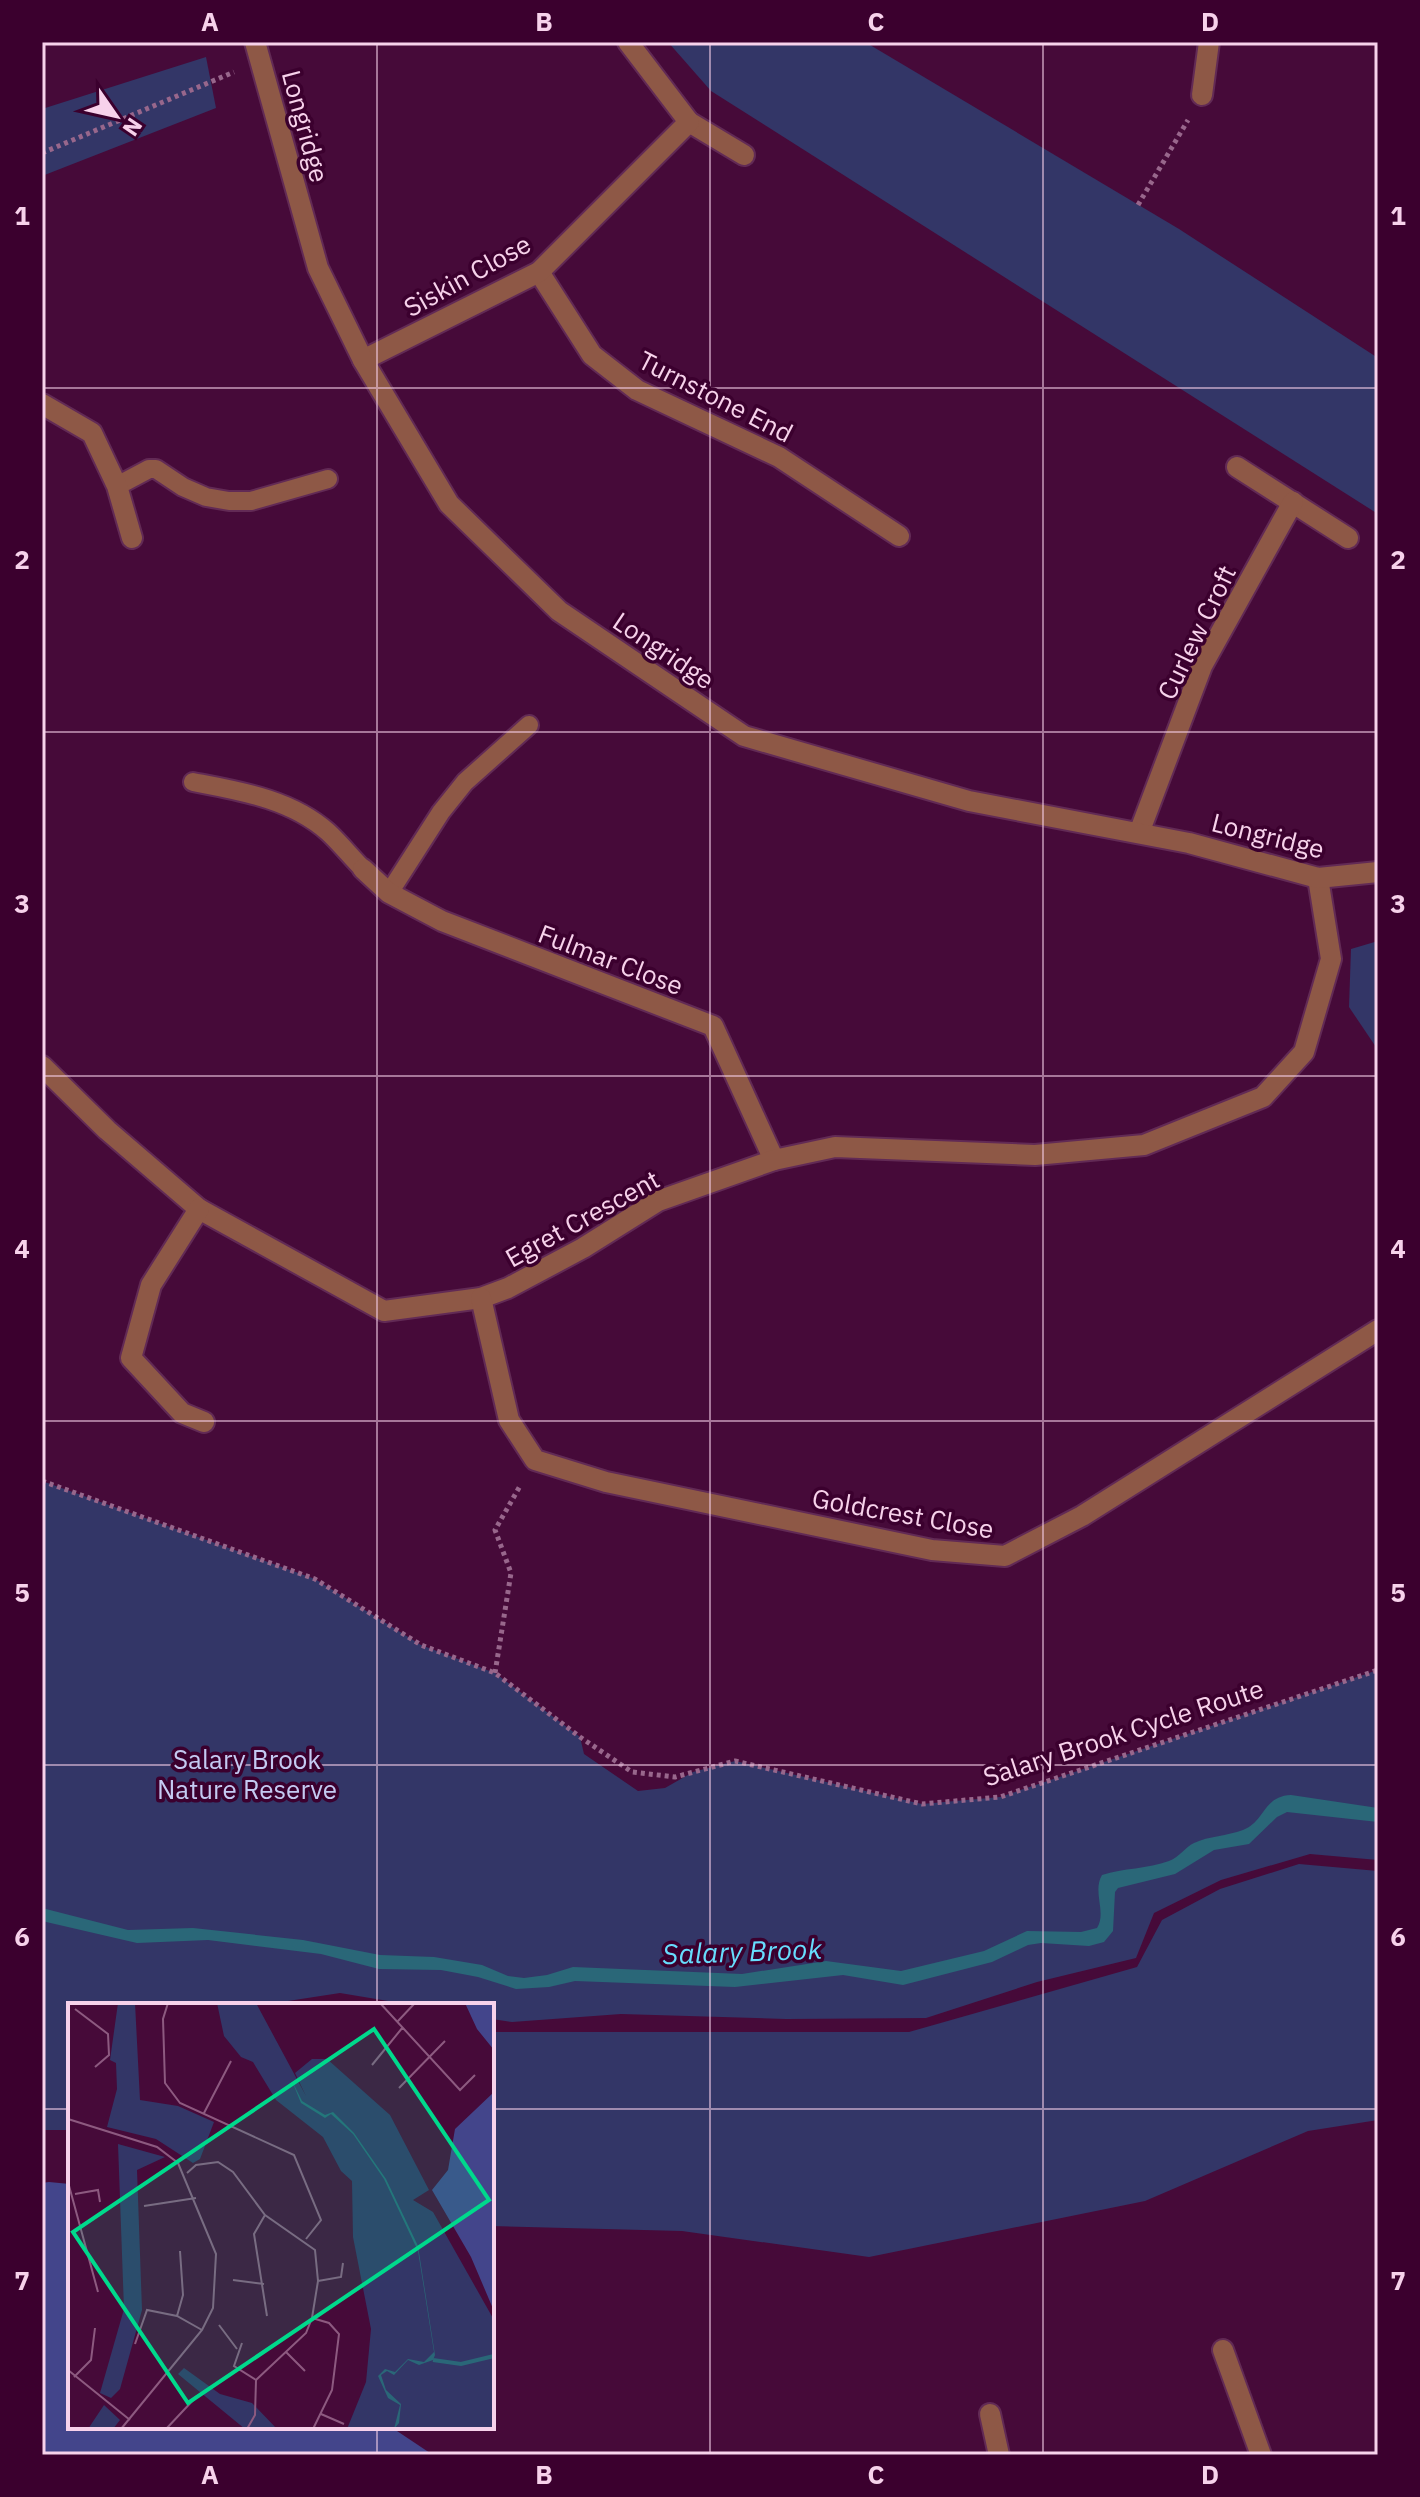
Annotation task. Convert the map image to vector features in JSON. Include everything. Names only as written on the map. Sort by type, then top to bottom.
[{"type":"street","points":[[628,42],[689,122],[744,155]]},
{"type":"street","points":[[1202,95],[1209,42]]},
{"type":"street","name":"Longridge","points":[[258,52],[318,268],[363,360],[449,504],[559,611],[744,736],[969,801],[1189,843],[1318,878],[1378,872]]},
{"type":"street","name":"Siskin Close","points":[[363,360],[539,272],[689,122]]},
{"type":"street","name":"Turnstone End","points":[[539,272],[592,355],[637,390],[779,457],[899,536]]},
{"type":"street","points":[[42,404],[92,433],[117,486],[132,538]]},
{"type":"street","points":[[1237,467],[1348,538]]},
{"type":"street","name":"Curlew Croft","points":[[1139,833],[1202,666],[1293,502]]},
{"type":"street","name":"Fulmar Close","points":[[363,869],[389,893],[442,921],[713,1026],[774,1160]]},
{"type":"street","name":"Egret Crescent","points":[[42,1066],[107,1130],[199,1209],[384,1311],[481,1298],[508,1288],[583,1248],[658,1201],[774,1160],[835,1147],[1035,1155],[1144,1145],[1263,1097],[1304,1052],[1331,959],[1318,878]]},
{"type":"street","points":[[199,1209],[151,1285],[131,1358],[182,1413],[204,1422]]},
{"type":"street","points":[[481,1298],[509,1420],[535,1460]]},
{"type":"street","name":"Goldcrest Close","points":[[535,1460],[606,1482],[932,1550],[1005,1556],[1082,1516],[1378,1330]]},
{"type":"street","points":[[1223,2350],[1261,2455]]},
{"type":"street","points":[[990,2414],[999,2455]]},
{"type":"lane","points":[[117,486],[149,469],[156,469],[183,487],[206,497],[251,501],[328,479]]},
{"type":"lane","points":[[389,893],[441,812],[465,782],[529,725]]},
{"type":"lane","points":[[193,782],[239,791],[285,805],[328,832],[363,869]]},
{"type":"path","points":[[42,153],[258,52]]},
{"type":"path","points":[[1138,205],[1202,95]]},
{"type":"path","points":[[495,1673],[511,1573],[495,1530],[535,1460]]},
{"type":"path","name":"Salary Brook Cycle Route","points":[[42,1481],[315,1579],[421,1645],[495,1673],[632,1772],[675,1777],[735,1761],[922,1804],[1000,1797],[1378,1670]]},
{"type":"green space","points":[[668,42],[865,42],[1179,229],[1378,358],[1378,514],[711,91]]},
{"type":"green space","points":[[206,57],[216,108],[42,176],[42,109]]},
{"type":"green space","points":[[1378,941],[1378,1050],[1349,1007],[1351,949]]},
{"type":"green space","name":"Salary Brook Nature Reserve","points":[[42,1481],[315,1579],[421,1645],[495,1673],[580,1737],[584,1754],[638,1791],[665,1788],[693,1772],[735,1761],[922,1804],[1000,1797],[1378,1670],[1378,1860],[1310,1854],[1221,1880],[1154,1913],[1136,1958],[1037,1982],[926,2018],[786,2019],[621,2014],[512,2022],[494,2019],[494,2003],[400,2003],[340,1993],[288,2003],[68,2003],[68,2130],[42,2130]]},
{"type":"green space","points":[[1299,1864],[1378,1871],[1378,2120],[1308,2131],[1145,2201],[869,2257],[682,2231],[494,2226],[494,2032],[909,2032],[1137,1967],[1162,1920],[1220,1889]]},
{"type":"shaded area","points":[[1282,1796],[1378,1808],[1378,1822],[1287,1812],[1277,1817],[1249,1844],[1214,1850],[1175,1874],[1118,1888],[1115,1892],[1113,1931],[1104,1942],[1089,1946],[1028,1945],[992,1962],[903,1985],[843,1975],[735,1987],[575,1981],[549,1987],[516,1989],[441,1970],[379,1969],[321,1954],[208,1940],[137,1943],[42,1921],[42,1908],[128,1930],[193,1928],[303,1940],[380,1955],[434,1957],[482,1965],[508,1976],[524,1978],[573,1967],[742,1974],[826,1961],[901,1971],[984,1951],[1027,1931],[1081,1932],[1097,1928],[1101,1915],[1098,1888],[1102,1875],[1161,1864],[1194,1843],[1243,1830],[1256,1821],[1269,1804]]},
{"type":"shaded area","points":[[42,2183],[68,2184],[68,2429],[394,2429],[433,2455],[42,2455]]},
{"type":"water label","name":"Salary Brook","points":[[742,1951]]}]
